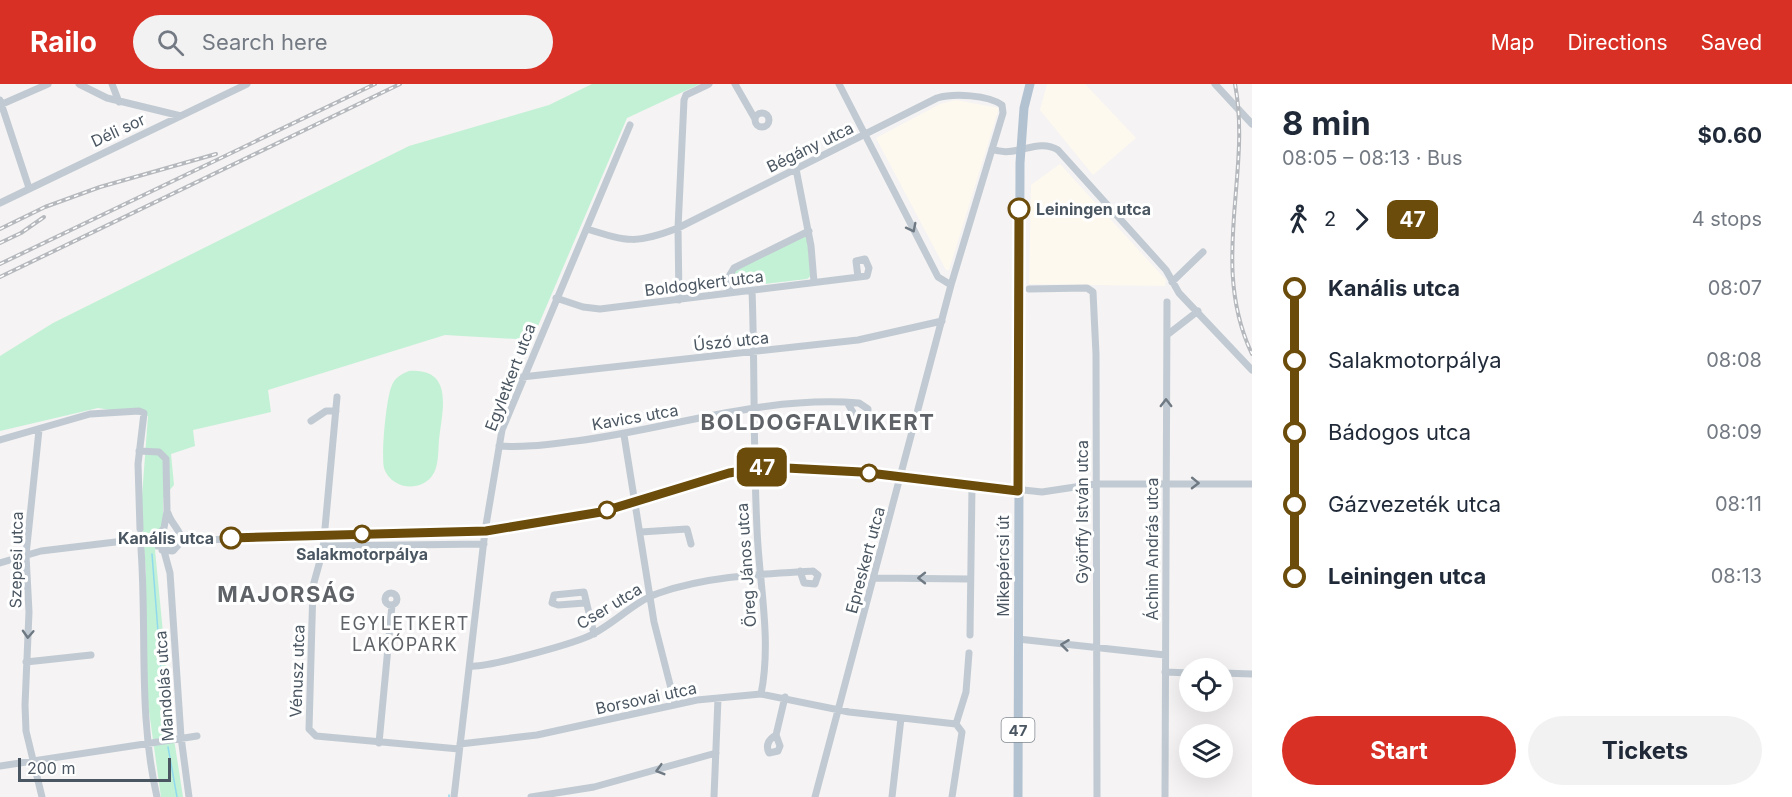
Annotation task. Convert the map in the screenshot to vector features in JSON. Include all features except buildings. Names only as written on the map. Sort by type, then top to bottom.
[{"type":"main road","name":"Mikepércsi út","points":[[1018,797],[1020,150],[1030,84]]},
{"type":"street","points":[[29,188],[0,104],[48,84]]},
{"type":"street","points":[[79,84],[94,94],[119,102],[181,116]]},
{"type":"street","points":[[112,84],[119,102]]},
{"type":"street","points":[[679,300],[678,228],[684,100],[690,92],[709,84]]},
{"type":"street","points":[[735,84],[755,119]]},
{"type":"street","points":[[839,84],[938,277],[951,285]]},
{"type":"street","points":[[1215,84],[1252,124]]},
{"type":"street","name":"Déli sor","points":[[0,203],[243,85]]},
{"type":"street","name":"Bégány utca","points":[[587,229],[632,241],[650,239],[678,228],[937,98],[952,95],[994,101],[1002,105],[1003,113],[992,149]]},
{"type":"street","name":"Egyletkert utca","points":[[454,797],[484,544],[504,422],[630,125]]},
{"type":"street","points":[[992,149],[1010,153],[1043,145],[1058,150],[1166,270],[1179,293],[1252,370]]},
{"type":"street","name":"Epreskert utca","points":[[818,797],[838,709],[875,578],[951,285],[992,149]]},
{"type":"street","points":[[796,169],[809,231],[814,282]]},
{"type":"street","points":[[730,292],[728,278],[734,268],[809,231]]},
{"type":"street","points":[[1172,282],[1203,252]]},
{"type":"street","name":"Boldogkert utca","points":[[556,298],[584,307],[600,309],[858,277]]},
{"type":"street","name":"Györffy István utca","points":[[1029,289],[1087,288],[1093,292],[1097,797]]},
{"type":"street","name":"Öreg János utca","points":[[752,290],[756,406],[754,468],[766,663],[761,693]]},
{"type":"street","name":"Áchim András utca","points":[[1166,797],[1167,302]]},
{"type":"street","points":[[1167,335],[1198,311]]},
{"type":"street","name":"Úszó utca","points":[[522,377],[858,340],[942,321]]},
{"type":"street","name":"Vénusz utca","points":[[337,397],[325,535],[313,586],[309,729],[316,736],[379,743],[459,746]]},
{"type":"street","name":"Kavics utca","points":[[499,446],[528,447],[624,435],[756,406],[810,403],[848,404]]},
{"type":"street","points":[[0,440],[90,414],[129,411],[144,413],[139,451],[140,529]]},
{"type":"street","points":[[311,421],[326,411],[336,411]]},
{"type":"street","name":"Szepesi utca","points":[[39,430],[26,555],[29,612],[26,731],[42,797]]},
{"type":"street","points":[[624,435],[637,503],[649,597],[675,704]]},
{"type":"street","points":[[0,563],[26,555],[157,537],[164,528],[167,511],[165,456],[159,452],[139,451]]},
{"type":"street","points":[[181,543],[202,540],[325,535],[486,531],[537,524],[637,503],[729,473],[754,468],[801,467],[1042,492],[1095,484],[1252,484]]},
{"type":"street","points":[[970,634],[972,486]]},
{"type":"street","points":[[167,511],[174,528],[181,535],[202,540]]},
{"type":"street","points":[[164,528],[174,528]]},
{"type":"street","points":[[641,532],[687,529],[691,544]]},
{"type":"street","points":[[135,539],[161,549],[176,550],[181,543],[181,535]]},
{"type":"street","points":[[157,537],[161,549]]},
{"type":"street","points":[[323,546],[484,544]]},
{"type":"street","points":[[141,549],[145,627],[142,670],[147,742],[157,797]]},
{"type":"street","name":"Mandolás utca","points":[[161,549],[170,573],[181,737],[189,797]]},
{"type":"street","name":"Mandolás utca","points":[[170,573],[176,550]]},
{"type":"street","name":"Cser utca","points":[[470,666],[574,642],[594,634],[649,597],[694,584],[800,572]]},
{"type":"street","points":[[875,578],[969,579]]},
{"type":"street","points":[[585,603],[558,605],[552,603],[551,599],[554,595],[584,592],[594,634]]},
{"type":"street","points":[[379,743],[392,605]]},
{"type":"street","points":[[1018,639],[1165,655]]},
{"type":"street","points":[[952,797],[962,732],[956,724],[966,692],[969,653]]},
{"type":"street","points":[[26,662],[92,656]]},
{"type":"street","points":[[1165,672],[1179,673]]},
{"type":"street","points":[[1233,674],[1252,674]]},
{"type":"street","name":"Borsovai utca","points":[[459,746],[537,735],[675,704],[761,693],[838,709],[956,724]]},
{"type":"street","points":[[776,735],[785,697]]},
{"type":"street","points":[[714,797],[718,698]]},
{"type":"street","points":[[892,797],[901,718]]},
{"type":"street","points":[[0,766],[197,736]]},
{"type":"street","points":[[531,797],[594,787],[716,753]]},
{"type":"shaded area","points":[[1047,84],[1085,84],[1136,138],[1093,175],[1040,110]]},
{"type":"shaded area","points":[[956,100],[999,108],[949,270],[946,270],[876,138],[940,104]]},
{"type":"shaded area","points":[[1060,164],[1166,280],[1165,286],[1029,284],[1031,185]]},
{"type":"green space","points":[[592,84],[700,84],[627,118],[532,340],[445,335],[268,390],[271,412],[193,430],[195,446],[171,454],[174,485],[163,498],[163,532],[175,533],[178,542],[173,548],[163,546],[155,550],[172,726],[183,797],[161,797],[143,668],[146,638],[146,572],[141,510],[148,416],[98,408],[0,431],[0,356],[53,323],[409,146],[549,105]]},
{"type":"green space","points":[[803,235],[807,237],[811,276],[807,279],[731,288],[730,275],[735,270]]},
{"type":"green space","points":[[409,371],[424,372],[434,376],[439,384],[443,405],[436,468],[425,483],[410,487],[393,481],[388,476],[384,468],[383,451],[386,414],[392,385],[397,378]]},
{"type":"waterway","points":[[152,554],[166,736]]},
{"type":"waterway","points":[[168,747],[177,797]]},
{"type":"railway","points":[[0,264],[375,84]]},
{"type":"railway","points":[[0,277],[400,84]]},
{"type":"railway","points":[[1235,84],[1239,117],[1239,151],[1232,252],[1234,286],[1240,320],[1252,354]]},
{"type":"railway","points":[[0,229],[45,207],[100,187],[216,154]]},
{"type":"railway","points":[[0,243],[21,233],[44,217]]},
{"type":"bus line","name":"47","points":[[231,538],[486,531],[516,528],[637,503],[729,473],[782,466],[861,472],[1018,491],[1019,209]]},
{"type":"place","name":"Leiningen utca","points":[[1019,209]]},
{"type":"place","name":"Salakmotorpálya","points":[[362,534]]},
{"type":"place","name":"Kanális utca","points":[[231,538]]},
{"type":"district","name":"BOLDOGFALVIKERT","points":[[818,422]]},
{"type":"district","name":"MAJORSÁG","points":[[287,594]]},
{"type":"district","name":"EGYLETKERT LAKÓPARK","points":[[405,633]]}]
